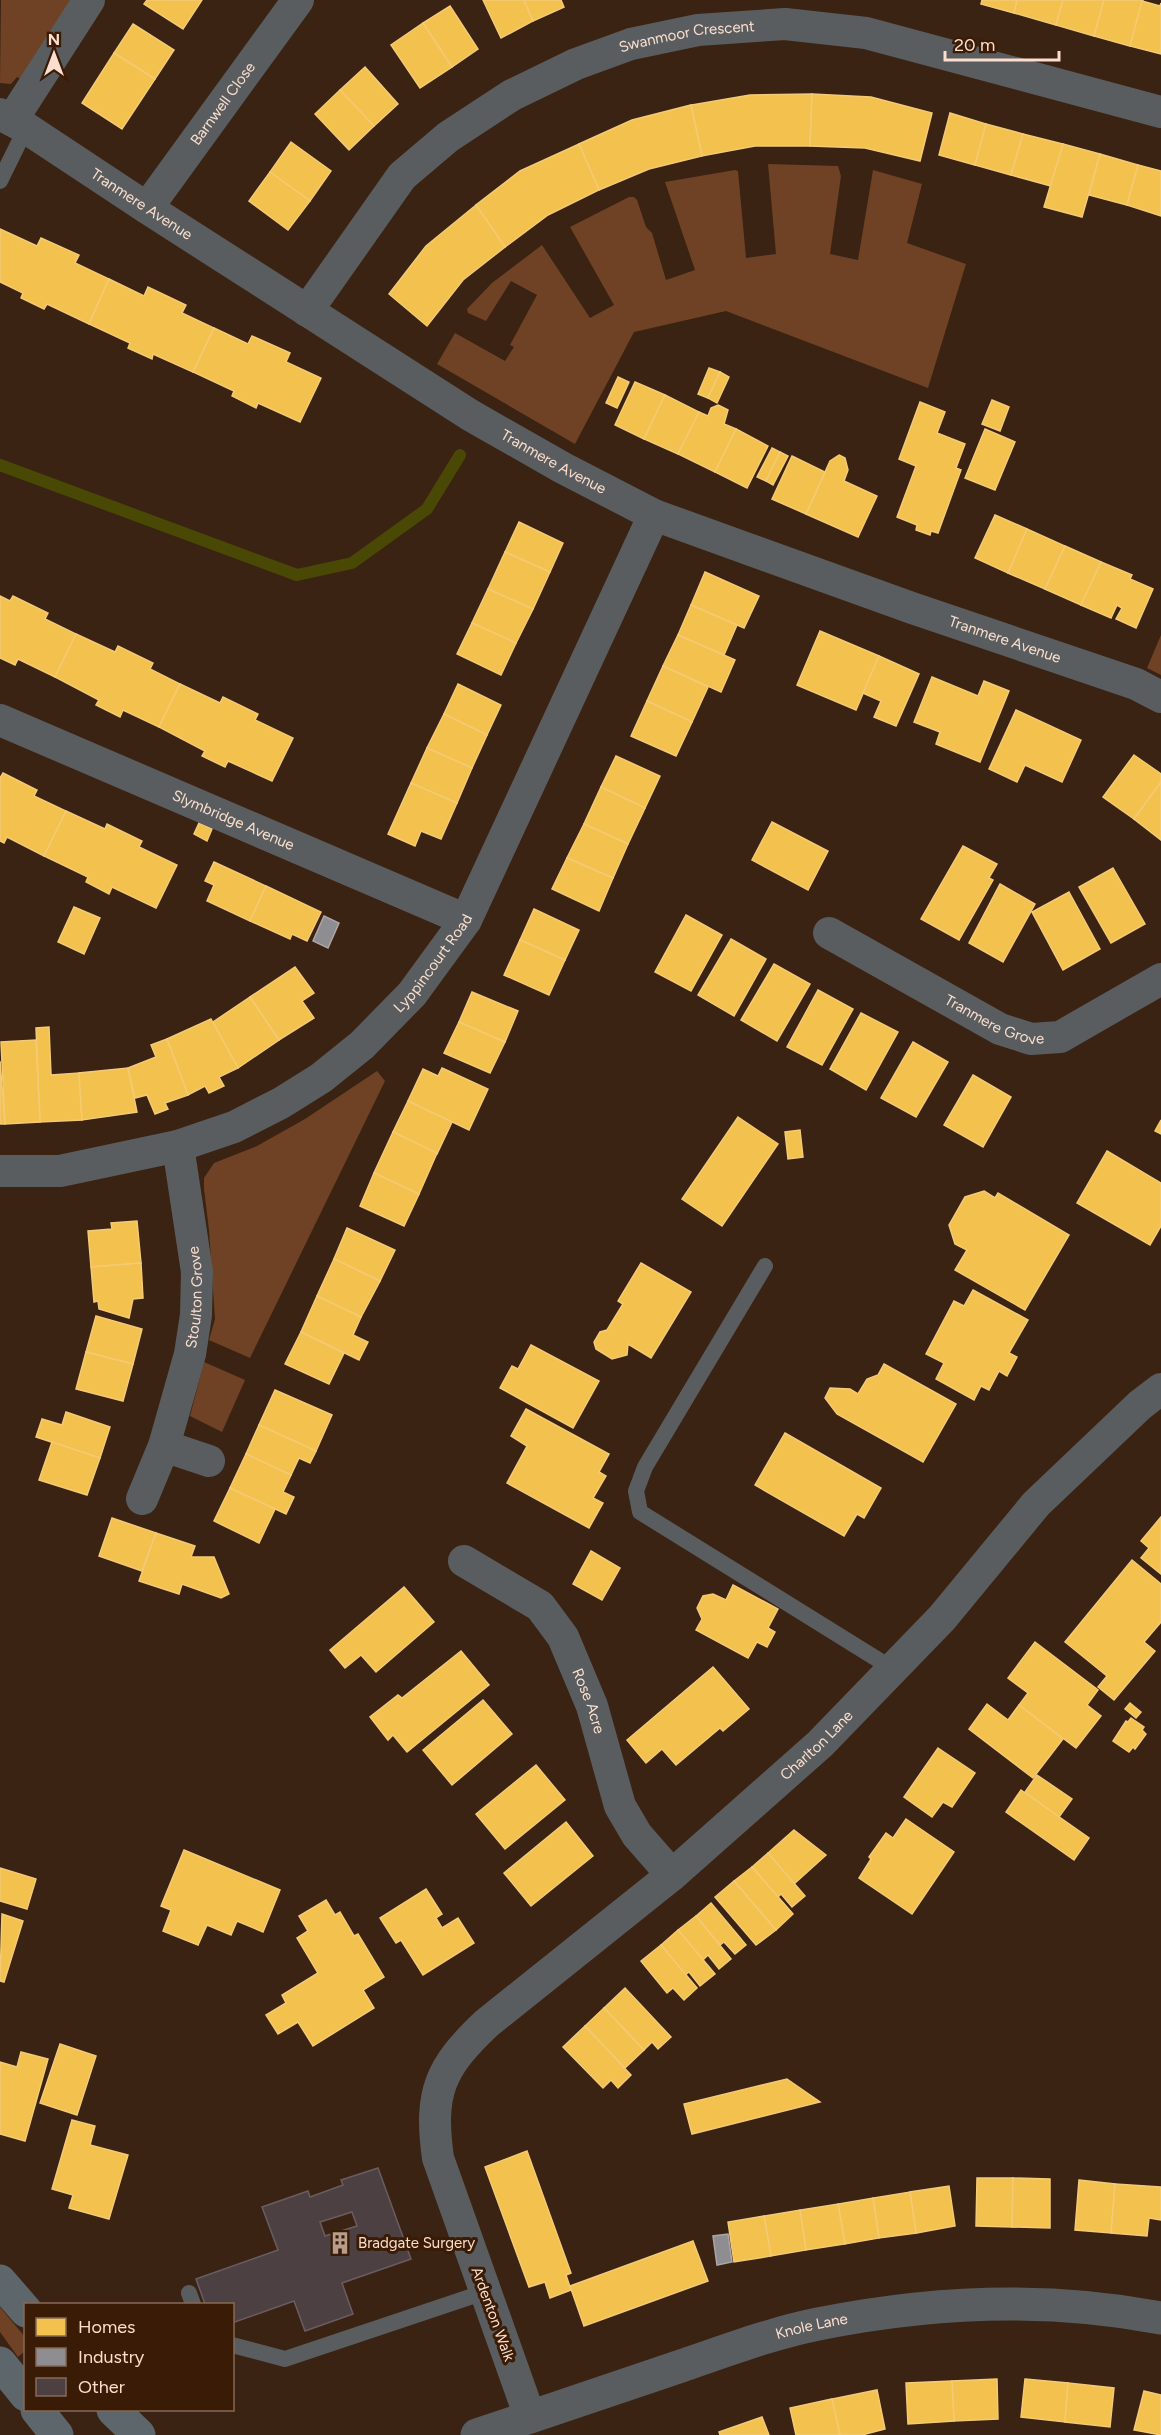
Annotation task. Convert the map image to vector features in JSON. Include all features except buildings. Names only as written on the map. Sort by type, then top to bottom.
[{"type":"main road","points":[[0,2281],[24,2309]]},
{"type":"main road","points":[[0,2363],[24,2393]]},
{"type":"main road","points":[[39,2411],[57,2435]]},
{"type":"main road","points":[[115,2411],[139,2435]]},
{"type":"street","points":[[13,121],[89,0]]},
{"type":"street","name":"Barnwell Close","points":[[147,208],[298,0]]},
{"type":"street","name":"Swanmoor Crescent","points":[[307,311],[402,176],[448,137],[512,95],[576,64],[631,44],[698,30],[785,24],[866,33],[1161,112]]},
{"type":"street","name":"Tranmere Avenue","points":[[13,121],[470,415],[563,468],[654,515],[912,608],[1137,684],[1161,697]]},
{"type":"street","name":"Lyppincourt Road","points":[[0,1171],[60,1172],[178,1146],[234,1127],[281,1103],[321,1078],[362,1046],[412,994],[466,920],[654,515]]},
{"type":"street","name":"Slymbridge Avenue","points":[[0,720],[466,920]]},
{"type":"street","name":"Tranmere Grove","points":[[829,933],[1000,1029],[1031,1039],[1060,1037],[1161,979]]},
{"type":"street","name":"Stoulton Grove","points":[[142,1499],[164,1446],[190,1354],[196,1315],[197,1272],[178,1146]]},
{"type":"street","name":"Charlton Lane","points":[[444,2073],[461,2048],[487,2024],[672,1875],[820,1744],[942,1618],[1036,1504],[1140,1405],[1161,1389]]},
{"type":"street","points":[[164,1446],[208,1461]]},
{"type":"street","name":"Rose Acre","points":[[464,1561],[540,1606],[563,1637],[592,1706],[620,1806],[637,1835],[672,1875]]},
{"type":"street","name":"Ardenton Walk","points":[[444,2073],[434,2127],[438,2158],[530,2417]]},
{"type":"street","name":"Knole Lane","points":[[477,2435],[761,2339],[816,2324],[873,2314],[946,2305],[1018,2303],[1088,2307],[1161,2318]]},
{"type":"lane","points":[[0,181],[13,121]]},
{"type":"lane","points":[[765,1266],[645,1467],[636,1491],[640,1512],[893,1669]]},
{"type":"lane","points":[[234,2346],[285,2359],[485,2292]]},
{"type":"shaded area","points":[[1,0],[80,0],[26,82],[17,77],[11,84],[0,83]]},
{"type":"shaded area","points":[[768,164],[838,166],[841,176],[830,254],[858,260],[873,170],[922,184],[907,243],[966,264],[928,388],[726,311],[634,332],[575,444],[437,364],[455,333],[505,361],[514,347],[510,345],[537,295],[511,281],[486,321],[468,313],[467,309],[492,283],[542,245],[590,318],[614,305],[570,227],[629,197],[637,200],[646,227],[652,233],[666,280],[695,270],[665,182],[738,171],[746,258],[776,254]]},
{"type":"shaded area","points":[[1161,635],[1161,675],[1147,668]]},
{"type":"shaded area","points":[[377,1071],[385,1081],[250,1358],[209,1340],[215,1319],[204,1178],[214,1163],[257,1146],[305,1119]]},
{"type":"shaded area","points":[[204,1362],[245,1380],[222,1432],[190,1416]]},
{"type":"shaded area","points":[[0,2307],[24,2336],[24,2352],[18,2357],[0,2332]]},
{"type":"waterway","points":[[0,465],[297,575],[352,563],[427,509],[460,455]]},
{"type":"place","name":"Bradgate Surgery","points":[[340,2243]]}]
